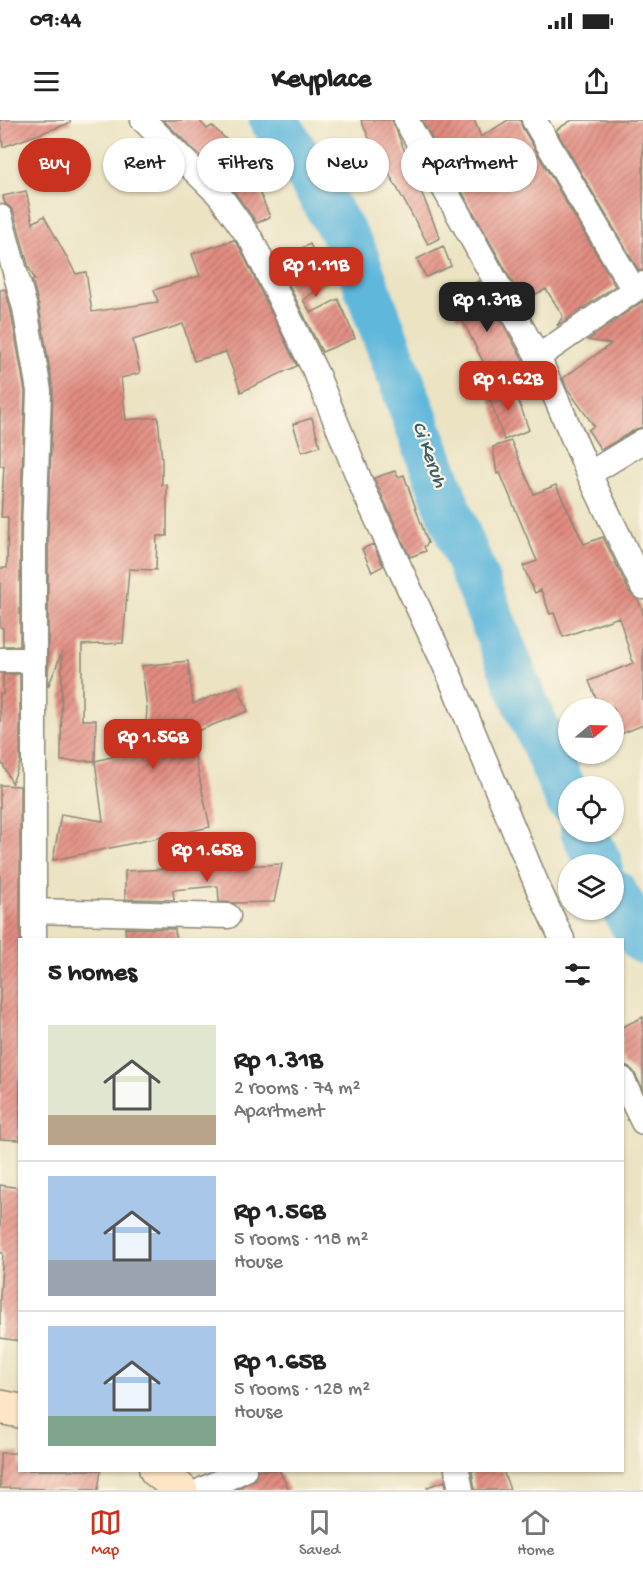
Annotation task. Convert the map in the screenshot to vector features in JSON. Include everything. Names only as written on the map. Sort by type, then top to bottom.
[{"type":"main road","points":[[0,1407],[18,1411]]},
{"type":"main road","points":[[158,1472],[181,1490]]},
{"type":"street","points":[[143,120],[220,196],[252,241],[317,375],[364,491],[448,672],[539,890],[562,938]]},
{"type":"street","points":[[406,120],[538,357],[589,474],[643,587]]},
{"type":"street","points":[[534,120],[638,287],[538,357]]},
{"type":"street","points":[[0,217],[25,308],[39,391],[34,533],[34,938]]},
{"type":"street","points":[[589,474],[643,441]]},
{"type":"street","points":[[0,660],[33,660]]},
{"type":"street","points":[[34,911],[228,916]]},
{"type":"street","points":[[624,1083],[643,1122]]},
{"type":"street","points":[[202,1490],[240,1472]]},
{"type":"street","points":[[457,1472],[461,1490]]},
{"type":"building","points":[[0,120],[70,120],[70,123],[28,138],[18,138],[18,142],[3,147]]},
{"type":"building","points":[[163,120],[199,120],[207,129],[212,126],[225,138],[197,138],[197,153],[185,141],[185,138],[182,138]]},
{"type":"building","points":[[361,120],[392,120],[401,142],[401,192],[421,192],[440,238],[428,244],[389,173],[389,138],[369,138]]},
{"type":"building","points":[[422,120],[474,120],[481,137],[508,120],[520,120],[528,138],[432,138]]},
{"type":"building","points":[[572,120],[643,120],[643,270],[639,271],[556,130]]},
{"type":"building","points":[[537,153],[615,286],[557,326],[563,316],[546,289],[523,301],[462,192],[537,192]]},
{"type":"building","points":[[26,192],[33,223],[44,216],[76,274],[86,272],[92,312],[158,302],[154,290],[200,276],[192,254],[234,240],[297,366],[241,392],[226,352],[194,361],[183,324],[133,340],[140,373],[121,378],[126,420],[158,417],[162,485],[167,485],[167,536],[157,536],[156,570],[129,569],[123,643],[82,645],[82,720],[96,720],[95,761],[61,761],[62,652],[48,687],[48,533],[53,389],[39,306],[32,280],[35,280],[29,268],[14,213],[5,204],[3,196]]},
{"type":"building","points":[[235,192],[260,192],[270,217],[257,223]]},
{"type":"building","points":[[310,244],[329,281],[303,300],[311,313],[338,299],[355,338],[322,352],[277,261]]},
{"type":"building","points":[[443,246],[451,266],[426,277],[417,259]]},
{"type":"building","points":[[479,281],[528,369],[495,386],[461,317],[458,318],[446,294]]},
{"type":"building","points":[[5,289],[25,392],[20,532],[20,646],[3,646],[3,628],[0,627],[0,568],[7,568],[8,517],[1,517],[4,466],[0,466],[0,290]]},
{"type":"building","points":[[643,301],[643,427],[601,450],[588,430],[594,426],[566,387],[563,378],[611,344],[588,340]]},
{"type":"building","points":[[513,385],[529,430],[504,440],[488,394]]},
{"type":"building","points":[[312,418],[320,446],[302,452],[293,424]]},
{"type":"building","points":[[511,441],[534,494],[556,485],[584,544],[603,537],[630,593],[638,600],[643,611],[643,725],[624,733],[624,698],[596,698],[589,681],[633,663],[619,617],[563,637],[554,613],[550,614],[541,590],[535,593],[523,566],[537,561],[500,473],[497,474],[493,447]]},
{"type":"building","points":[[395,471],[398,477],[404,475],[428,543],[424,547],[426,551],[410,557],[374,478]]},
{"type":"building","points":[[373,544],[383,566],[372,572],[362,549]]},
{"type":"building","points":[[188,661],[193,704],[238,686],[248,711],[190,734],[210,827],[53,860],[61,814],[103,821],[95,761],[144,749],[147,709],[142,666]]},
{"type":"building","points":[[3,674],[20,674],[20,762],[12,783],[0,759],[0,694],[3,694]]},
{"type":"building","points":[[0,785],[20,786],[20,938],[18,938],[18,1140],[0,1139]]},
{"type":"building","points":[[282,864],[274,902],[219,902],[218,886],[173,890],[174,900],[125,899],[125,871]]},
{"type":"building","points":[[125,928],[175,929],[176,938],[126,938]]},
{"type":"building","points":[[643,1017],[643,1090],[634,1072],[624,1065],[624,1026]]},
{"type":"building","points":[[0,1185],[18,1188],[18,1341],[0,1338],[3,1253],[0,1253]]},
{"type":"building","points":[[0,1453],[18,1453],[18,1472],[101,1472],[98,1490],[0,1488]]},
{"type":"building","points":[[257,1472],[280,1472],[289,1490],[235,1490],[255,1479]]},
{"type":"building","points":[[472,1472],[504,1472],[510,1490],[475,1490]]},
{"type":"building","points":[[445,1481],[446,1490],[428,1490],[427,1487]]},
{"type":"waterway","name":"Ci Keruh","points":[[272,120],[283,132],[354,252],[451,516],[517,683],[558,777]]},
{"type":"waterway","name":"Ci Keruh","points":[[589,842],[595,854]]},
{"type":"waterway","name":"Ci Keruh","points":[[624,909],[643,941]]}]
